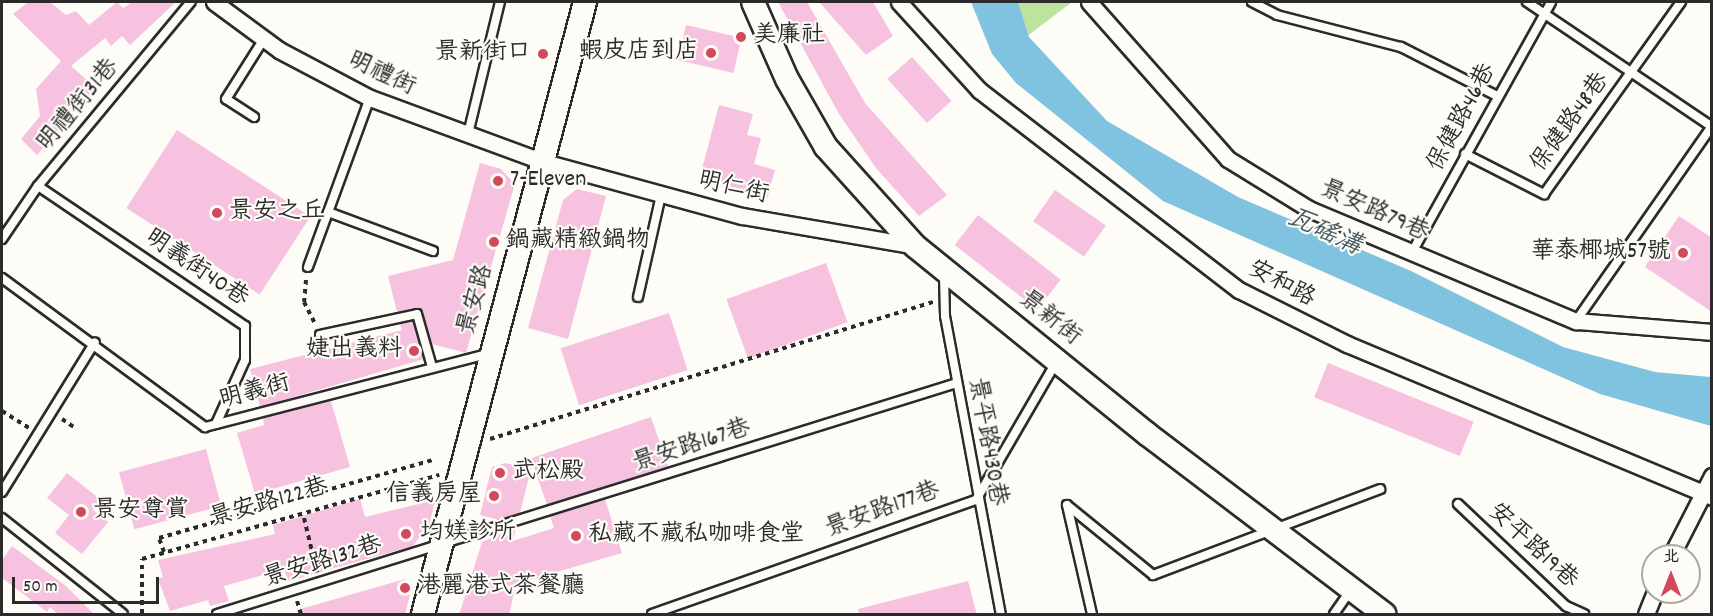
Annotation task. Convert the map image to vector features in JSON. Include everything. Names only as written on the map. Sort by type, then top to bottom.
[{"type":"street","name":"明禮街","points":[[214,2],[264,39],[370,98],[544,162]]},
{"type":"street","name":"景安路","points":[[423,615],[489,354],[544,162],[585,2]]},
{"type":"street","name":"景新街","points":[[753,2],[787,79],[826,147],[915,246],[944,274],[1057,360],[1271,530],[1384,615]]},
{"type":"street","name":"安和路","points":[[899,2],[979,90],[1239,290],[1347,344],[1705,495]]},
{"type":"street","name":"景安路79巷","points":[[1089,2],[1228,159],[1309,209],[1411,254],[1576,321],[1712,332]]},
{"type":"street","name":"明仁街","points":[[544,162],[742,216],[915,246]]},
{"type":"street","points":[[1678,544],[1705,495],[1712,476]]},
{"type":"lane","name":"明禮街31巷","points":[[2,239],[38,186],[191,2]]},
{"type":"lane","points":[[468,135],[500,2]]},
{"type":"lane","points":[[1252,2],[1277,15],[1401,47],[1497,96]]},
{"type":"lane","points":[[1527,2],[1711,126],[1576,321]]},
{"type":"lane","name":"保健路46巷","points":[[1411,254],[1543,12],[1551,2]]},
{"type":"lane","name":"保健路48巷","points":[[1465,154],[1544,194],[1681,2]]},
{"type":"lane","points":[[254,117],[226,99],[264,39]]},
{"type":"lane","points":[[308,267],[370,98]]},
{"type":"lane","name":"明義街40巷","points":[[38,186],[245,326],[245,360],[216,424]]},
{"type":"lane","points":[[638,297],[661,195]]},
{"type":"lane","points":[[328,212],[433,250]]},
{"type":"lane","name":"景平路430巷","points":[[944,274],[944,299],[976,500],[1000,615]]},
{"type":"lane","name":"明義街","points":[[2,278],[95,342],[206,427],[489,354]]},
{"type":"lane","points":[[320,335],[417,314],[432,367]]},
{"type":"lane","points":[[2,492],[95,342]]},
{"type":"lane","name":"景安路177巷","points":[[652,615],[976,500],[1057,360]]},
{"type":"lane","name":"景安路167巷","points":[[439,548],[957,383]]},
{"type":"lane","points":[[1092,615],[1067,505],[1153,575],[1380,489]]},
{"type":"lane","name":"安平路19巷","points":[[1458,504],[1566,606],[1584,615]]},
{"type":"lane","points":[[2,518],[123,615]]},
{"type":"lane","name":"景安路132巷","points":[[217,615],[439,548]]},
{"type":"lane","points":[[1334,615],[1351,590]]},
{"type":"path","points":[[308,267],[304,302],[320,335]]},
{"type":"path","points":[[466,446],[944,299]]},
{"type":"path","points":[[2,411],[38,433]]},
{"type":"path","points":[[164,552],[159,538],[433,460]]},
{"type":"path","name":"景安路122巷","points":[[142,615],[142,559],[459,469]]},
{"type":"path","points":[[304,518],[320,584]]},
{"type":"green space","points":[[1008,2],[1072,2],[1026,37]]},
{"type":"water","points":[[971,2],[1018,2],[1029,37],[1107,121],[1238,197],[1411,271],[1563,347],[1655,372],[1711,377],[1711,426],[1600,394],[1163,201],[1016,83],[992,54]]},
{"type":"building","points":[[28,2],[50,2],[66,15],[76,11],[89,25],[117,2],[123,8],[132,2],[176,2],[130,45],[122,36],[111,46],[105,38],[71,66],[96,88],[37,155],[21,139],[40,116],[36,89],[61,61],[13,14]]},
{"type":"building","points":[[778,2],[807,2],[865,103],[947,195],[919,216],[876,168],[839,114]]},
{"type":"building","points":[[819,2],[873,2],[893,36],[866,55]]},
{"type":"building","points":[[686,25],[742,38],[733,73],[678,60]]},
{"type":"building","points":[[912,57],[951,101],[927,123],[887,79]]},
{"type":"building","points":[[719,105],[753,114],[747,135],[761,138],[754,164],[775,170],[767,199],[699,180]]},
{"type":"building","name":"景安之丘","points":[[177,130],[310,217],[260,295],[126,208]]},
{"type":"building","points":[[480,163],[501,169],[515,184],[466,353],[432,344],[419,308],[397,312],[388,276],[453,260]]},
{"type":"building","points":[[577,189],[606,196],[568,339],[528,328],[563,200]]},
{"type":"building","points":[[1055,190],[1106,226],[1084,257],[1033,221]]},
{"type":"building","points":[[978,215],[1061,280],[1037,310],[955,245]]},
{"type":"building","name":"華泰椰城57號","points":[[1679,216],[1712,238],[1712,312],[1645,267]]},
{"type":"building","points":[[826,263],[848,322],[748,358],[726,299]]},
{"type":"building","points":[[669,313],[688,370],[579,405],[561,348]]},
{"type":"building","points":[[413,321],[424,359],[260,407],[250,369],[402,330],[400,324]]},
{"type":"building","points":[[1328,363],[1474,422],[1460,456],[1314,397]]},
{"type":"building","points":[[331,401],[350,467],[255,494],[237,433],[264,425],[263,418]]},
{"type":"building","points":[[651,417],[668,466],[548,508],[531,458]]},
{"type":"building","points":[[206,449],[221,506],[134,529],[119,472]]},
{"type":"building","points":[[505,463],[531,469],[520,513],[499,520],[480,515],[492,467]]},
{"type":"building","name":"景安尊賞","points":[[67,473],[101,500],[93,510],[108,522],[82,554],[55,533],[69,515],[47,498]]},
{"type":"building","points":[[360,499],[365,517],[435,500],[430,522],[413,546],[288,581],[284,569],[224,586],[229,601],[210,606],[208,600],[170,611],[158,579],[163,577],[158,560],[275,534],[273,525]]},
{"type":"building","points":[[605,499],[622,553],[516,584],[509,615],[459,615],[482,542],[516,527],[513,541],[554,528],[550,516]]},
{"type":"building","points":[[12,546],[66,586],[95,615],[59,615],[50,607],[47,612],[2,578],[2,560]]},
{"type":"building","points":[[405,579],[412,586],[405,615],[298,615],[297,610]]},
{"type":"building","points":[[968,581],[977,615],[859,615],[858,609]]},
{"type":"place","name":"美廉社","points":[[741,37]]},
{"type":"place","name":"蝦皮店到店","points":[[711,53]]},
{"type":"place","name":"景新街口","points":[[543,54]]},
{"type":"place","name":"7-Eleven","points":[[498,181]]},
{"type":"place","name":"景安之丘","points":[[217,213]]},
{"type":"place","name":"鍋藏精緻鍋物","points":[[494,242]]},
{"type":"place","name":"華泰椰城57號","points":[[1683,253]]},
{"type":"place","name":"婕出義料","points":[[414,351]]},
{"type":"place","name":"武松殿","points":[[500,473]]},
{"type":"place","name":"信義房屋","points":[[494,496]]},
{"type":"place","name":"景安尊賞","points":[[81,512]]},
{"type":"place","name":"均媄診所","points":[[406,534]]},
{"type":"place","name":"私藏不藏私咖啡食堂","points":[[576,536]]},
{"type":"place","name":"港麗港式茶餐廳","points":[[405,588]]},
{"type":"water label","name":"瓦磘溝","points":[[1324,233]]}]
